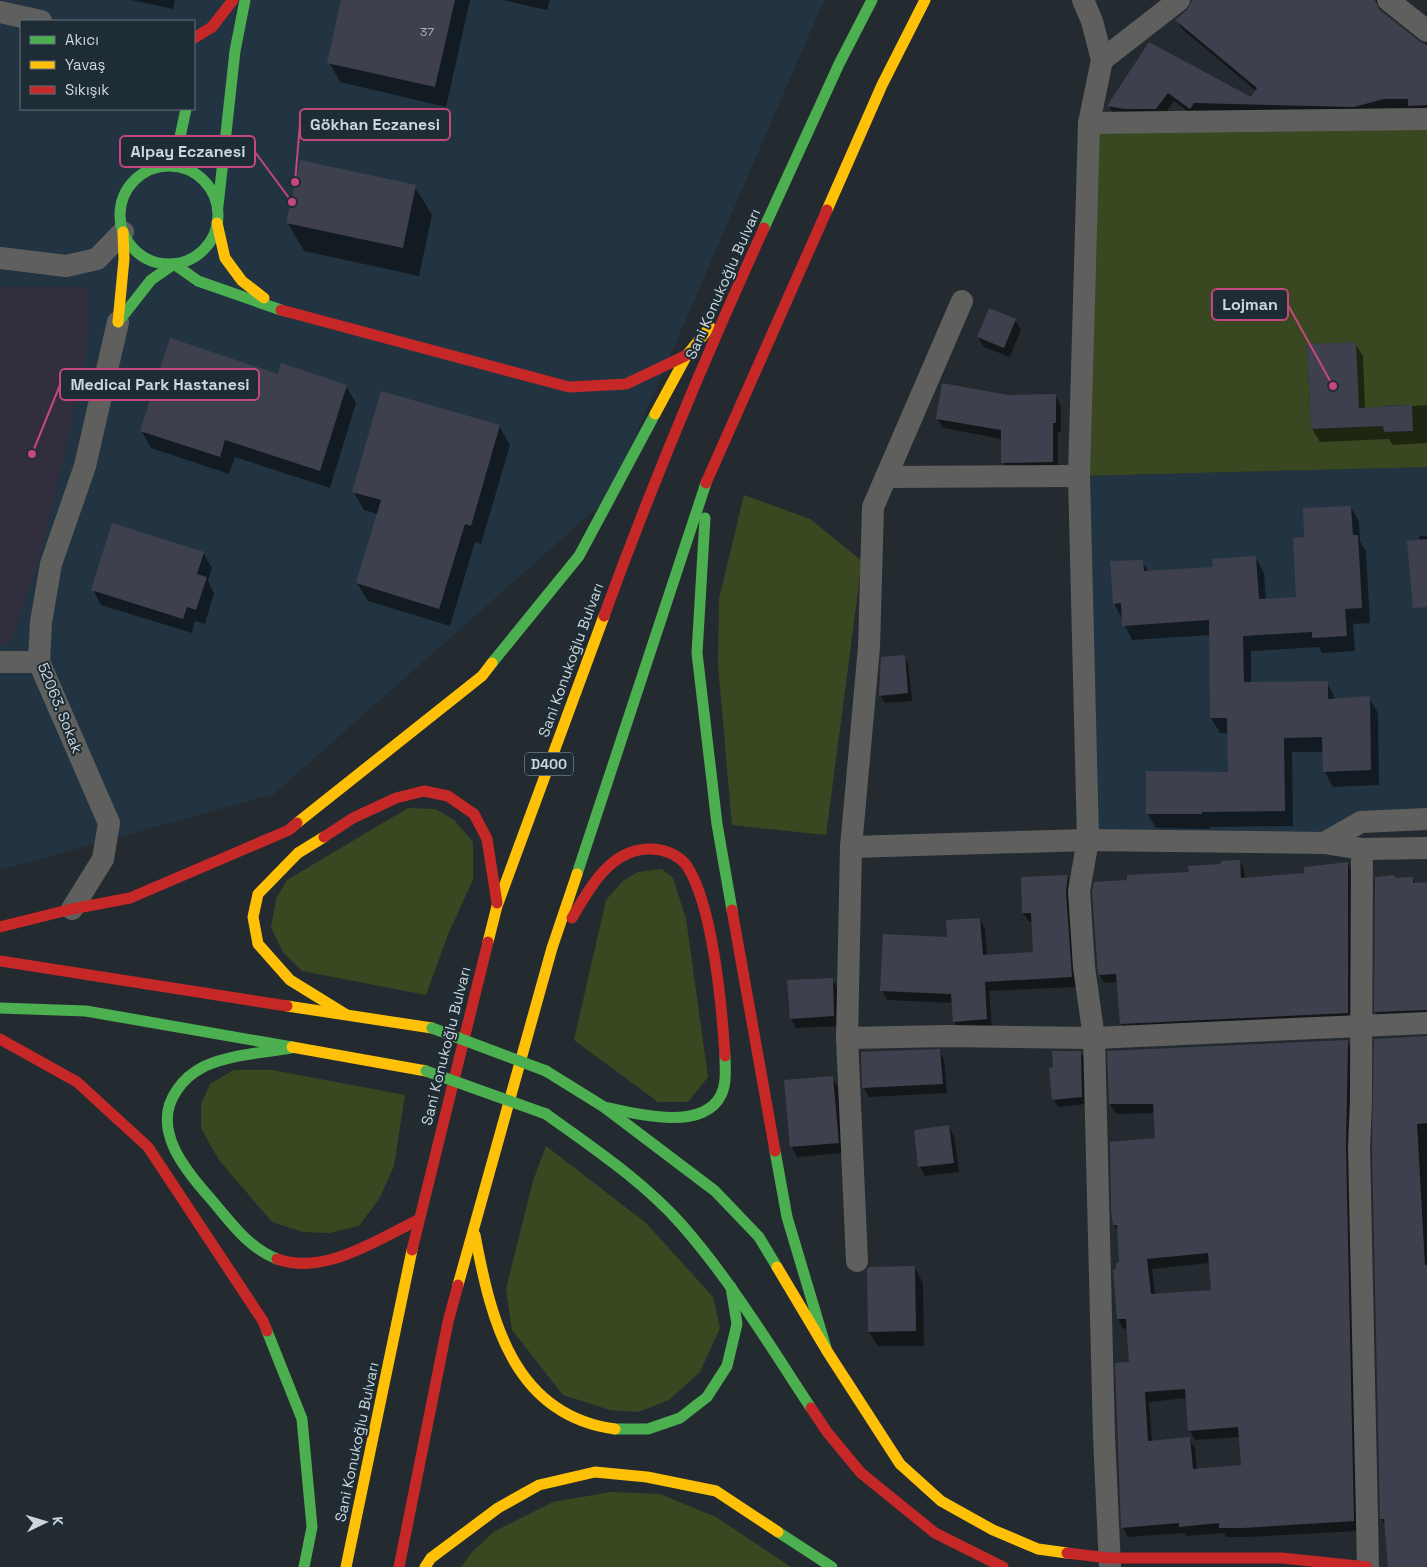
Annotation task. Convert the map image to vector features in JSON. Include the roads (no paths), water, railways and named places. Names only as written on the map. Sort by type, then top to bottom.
[{"type":"main road","points":[[195,37],[212,27],[232,0]]},
{"type":"main road","points":[[123,232],[131,246],[143,257],[158,263],[174,264],[190,260],[203,250],[213,238],[217,222],[235,51],[245,0]]},
{"type":"main road","name":"Sani Konukoğlu Bulvarı","points":[[346,1567],[418,1220],[497,906],[628,546],[729,304],[840,64],[872,0]]},
{"type":"main road","points":[[399,1567],[448,1322],[552,948],[707,480],[882,85],[925,0]]},
{"type":"main road","points":[[156,167],[180,137],[186,110]]},
{"type":"main road","points":[[118,322],[124,259],[123,232],[120,216],[129,185],[141,174],[156,167],[172,165],[195,173],[212,190],[218,206]]},
{"type":"main road","points":[[217,222],[225,258],[242,281],[279,309]]},
{"type":"main road","points":[[174,264],[198,281],[279,309],[569,387],[626,384],[687,355]]},
{"type":"main road","points":[[118,322],[151,280],[174,264]]},
{"type":"main road","points":[[0,928],[72,908],[130,898],[289,830],[482,676],[579,556],[687,355],[729,304]]},
{"type":"main road","points":[[707,480],[697,653],[717,824],[787,1218],[827,1351]]},
{"type":"main road","points":[[345,1014],[290,980],[258,944],[253,917],[258,894],[298,854],[353,818],[396,798],[424,790],[448,796],[474,814],[487,838],[497,906]]},
{"type":"main road","points":[[552,948],[591,889],[613,860],[637,849],[658,848],[673,854],[687,866],[705,910],[724,1025],[726,1075],[723,1092],[714,1104],[694,1114],[675,1117],[645,1116],[604,1107]]},
{"type":"main road","points":[[0,961],[432,1028],[546,1072],[604,1107],[715,1191],[759,1237],[827,1351],[900,1464],[941,1501],[993,1530],[1038,1549],[1110,1562],[1282,1558],[1367,1567]]},
{"type":"main road","points":[[0,1008],[86,1012],[426,1071],[546,1114],[633,1179],[681,1224],[731,1287],[827,1432],[861,1473],[935,1533],[1003,1567]]},
{"type":"main road","points":[[0,1039],[77,1082],[148,1147],[263,1321],[302,1419],[312,1527],[304,1567]]},
{"type":"main road","points":[[291,1048],[222,1060],[200,1068],[185,1080],[172,1097],[167,1121],[172,1146],[183,1168],[251,1245],[270,1257],[293,1263],[337,1259],[418,1220]]},
{"type":"main road","points":[[474,1229],[489,1308],[505,1348],[520,1371],[548,1401],[566,1415],[587,1423],[635,1431],[655,1429],[674,1423],[706,1399],[720,1381],[732,1355],[738,1322],[731,1287]]},
{"type":"main road","points":[[425,1567],[431,1558],[498,1508],[539,1485],[595,1472],[647,1477],[716,1491],[832,1567]]},
{"type":"street","points":[[1082,0],[1092,21],[1102,60],[1089,123],[1079,476],[1088,840],[1080,891],[1084,967],[1094,1038],[1104,1436],[1110,1562]]},
{"type":"street","points":[[1102,60],[1179,0]]},
{"type":"street","points":[[1388,0],[1427,31]]},
{"type":"street","points":[[0,12],[36,20]]},
{"type":"street","points":[[1089,123],[1427,119]]},
{"type":"street","points":[[0,258],[66,266],[97,258],[123,232]]},
{"type":"street","points":[[857,1261],[847,1038],[851,847],[869,648],[874,507],[962,301]]},
{"type":"street","name":"52063. Sokak","points":[[72,908],[102,859],[109,822],[39,662],[41,622],[51,564],[85,466],[118,322]]},
{"type":"street","points":[[886,477],[1079,476]]},
{"type":"street","points":[[0,662],[39,662]]},
{"type":"street","points":[[1324,843],[1361,822],[1427,819]]},
{"type":"street","points":[[851,847],[1088,840],[1324,843],[1362,850],[1427,848]]},
{"type":"street","points":[[1362,850],[1359,1157],[1367,1567]]},
{"type":"street","points":[[847,1038],[946,1036],[1094,1038],[1427,1023]]},
{"type":"place","name":"Gökhan Eczanesi","points":[[295,182]]},
{"type":"place","name":"Alpay Eczanesi","points":[[292,202]]},
{"type":"place","name":"Lojman","points":[[1333,386]]},
{"type":"place","name":"Medical Park Hastanesi","points":[[32,454]]}]
